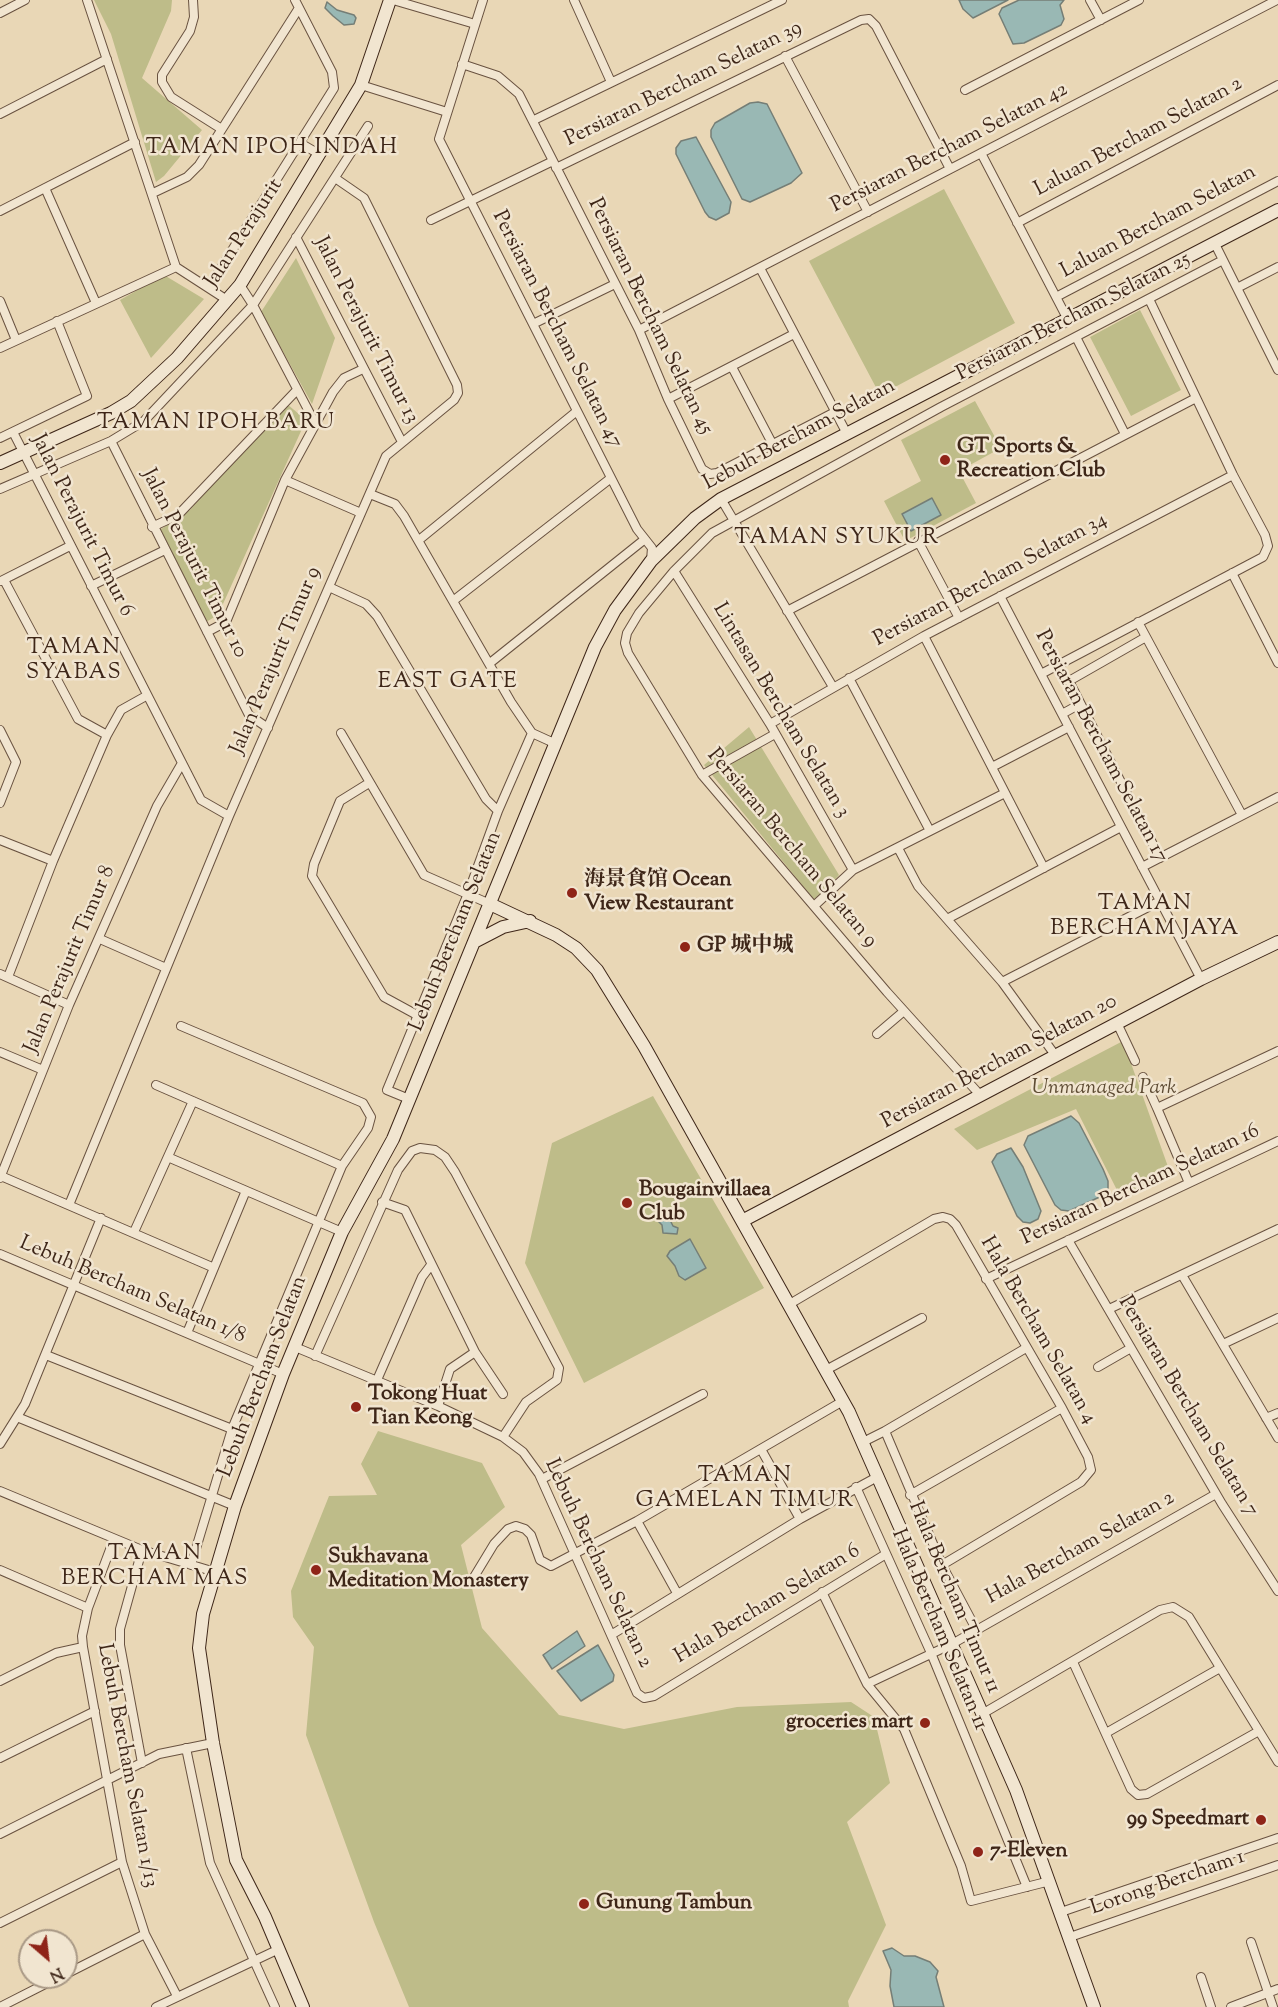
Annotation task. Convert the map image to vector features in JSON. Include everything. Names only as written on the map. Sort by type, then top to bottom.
[{"type":"street","points":[[0,14],[25,0]]},
{"type":"street","points":[[87,0],[153,192],[176,267],[227,300]]},
{"type":"street","points":[[193,0],[194,17],[190,31],[162,75],[162,82],[171,97],[220,128]]},
{"type":"street","points":[[392,0],[475,24]]},
{"type":"street","name":"Jalan Perajurit","points":[[0,463],[111,413],[131,401],[177,358],[240,285],[361,85],[392,0]]},
{"type":"street","name":"Persiaran Bercham Selatan 47","points":[[483,0],[439,139],[637,529],[647,540],[653,554],[651,561]]},
{"type":"street","points":[[534,120],[782,0]]},
{"type":"street","points":[[1090,0],[1101,20]]},
{"type":"street","points":[[965,90],[1139,0]]},
{"type":"street","name":"Persiaran Bercham Selatan 42","points":[[639,330],[1277,0]]},
{"type":"street","points":[[578,1],[611,82]]},
{"type":"street","points":[[153,192],[187,177],[199,165],[297,4]]},
{"type":"street","points":[[209,287],[334,88],[335,82],[297,4]]},
{"type":"street","name":"Persiaran Bercham Selatan 39","points":[[431,220],[861,20],[873,21],[951,169]]},
{"type":"street","points":[[785,56],[868,212]]},
{"type":"street","points":[[0,114],[107,59]]},
{"type":"street","name":"Persiaran Bercham Selatan 45","points":[[462,64],[498,76],[519,94],[639,330],[668,399],[700,465],[706,472],[714,474],[772,445]]},
{"type":"street","points":[[361,85],[447,112]]},
{"type":"street","name":"Laluan Bercham Selatan 2","points":[[1017,223],[1278,85]]},
{"type":"street","points":[[0,489],[111,441],[144,421],[253,305],[368,126]]},
{"type":"street","points":[[0,211],[135,142]]},
{"type":"street","points":[[300,143],[319,154]]},
{"type":"street","points":[[981,153],[1067,318]]},
{"type":"street","name":"Jalan Perajurit Timur 9","points":[[69,1205],[229,816],[386,456],[454,400],[459,389],[363,196],[335,178]]},
{"type":"street","name":"Laluan Bercham Selatan","points":[[1056,297],[1278,181]]},
{"type":"street","points":[[45,188],[96,303]]},
{"type":"street","name":"Lebuh Bercham Selatan","points":[[303,2007],[236,1860],[213,1743],[199,1648],[203,1614],[235,1506],[283,1374],[342,1232],[393,1139],[476,941],[554,743],[595,647],[615,610],[651,561],[669,541],[721,499],[846,432],[1278,210]]},
{"type":"street","name":"Jalan Perajurit Timur 13","points":[[296,237],[402,441]]},
{"type":"street","name":"Persiaran Bercham Selatan 25","points":[[1214,242],[1278,370]]},
{"type":"street","name":"Persiaran Bercham Selatan 25","points":[[941,407],[1223,260]]},
{"type":"street","points":[[0,348],[176,267]]},
{"type":"street","points":[[1237,288],[1278,267]]},
{"type":"street","points":[[760,268],[846,432]]},
{"type":"street","points":[[533,324],[615,284]]},
{"type":"street","points":[[240,285],[253,305],[296,391],[315,423]]},
{"type":"street","points":[[1041,674],[1263,557],[1268,546],[1265,535],[1233,475],[1149,299]]},
{"type":"street","points":[[0,301],[16,340]]},
{"type":"street","points":[[0,438],[87,396],[57,321]]},
{"type":"street","points":[[668,399],[794,334]]},
{"type":"street","points":[[1076,337],[1125,434]]},
{"type":"street","points":[[732,367],[772,445],[835,412]]},
{"type":"street","points":[[207,632],[225,622],[285,480],[315,423],[344,378],[363,369]]},
{"type":"street","points":[[152,526],[178,515],[296,391]]},
{"type":"street","points":[[787,611],[1196,398]]},
{"type":"street","name":"Persiaran Bercham Selatan 9","points":[[941,407],[712,533],[639,613],[627,633],[625,643],[628,653],[702,775],[904,1011],[981,1096]]},
{"type":"street","points":[[418,540],[577,411]]},
{"type":"street","name":"Jalan Perajurit Timur 6","points":[[13,432],[146,696],[203,802],[229,816]]},
{"type":"street","name":"Jalan Perajurit Timur 10","points":[[111,441],[249,715],[268,728]]},
{"type":"street","name":"Persiaran Bercham Selatan 34","points":[[770,724],[924,636],[1233,475]]},
{"type":"street","points":[[453,601],[611,478]]},
{"type":"street","points":[[285,480],[361,513]]},
{"type":"street","points":[[370,494],[395,504],[532,733],[554,743]]},
{"type":"street","points":[[721,499],[833,687]]},
{"type":"street","points":[[490,663],[647,540],[657,545],[669,541]]},
{"type":"street","points":[[918,541],[959,618]]},
{"type":"street","points":[[70,546],[2,581],[78,719],[107,735]]},
{"type":"street","points":[[91,586],[165,550]]},
{"type":"street","name":"Lintasan Bercham Selatan 3","points":[[674,572],[770,724],[853,870]]},
{"type":"street","points":[[1232,573],[1278,663]]},
{"type":"street","points":[[328,587],[366,604],[377,616],[486,798],[498,811]]},
{"type":"street","name":"Persiaran Bercham Selatan 17","points":[[1000,596],[1201,979]]},
{"type":"street","points":[[1138,622],[1242,815]]},
{"type":"street","points":[[924,636],[1044,868]]},
{"type":"street","points":[[1146,637],[1070,679],[1080,704],[1160,858]]},
{"type":"street","points":[[849,678],[930,831]]},
{"type":"street","points":[[69,1005],[4,975],[107,735],[121,710],[146,696]]},
{"type":"street","points":[[1062,714],[1080,704]]},
{"type":"street","points":[[992,767],[1069,727]]},
{"type":"street","points":[[0,730],[16,762],[0,803]]},
{"type":"street","points":[[341,733],[424,875],[467,896],[490,904]]},
{"type":"street","points":[[409,1099],[387,1090],[467,896],[498,811],[532,733]]},
{"type":"street","points":[[702,775],[775,734]]},
{"type":"street","name":"Jalan Perajurit Timur 8","points":[[1,1177],[69,1005],[157,806],[182,763]]},
{"type":"street","points":[[369,783],[340,801],[314,864],[312,876],[384,997],[417,1015]]},
{"type":"street","points":[[814,906],[853,870],[1005,793]]},
{"type":"street","points":[[1142,867],[1278,796]]},
{"type":"street","points":[[948,919],[1121,827]]},
{"type":"street","points":[[0,840],[53,861]]},
{"type":"street","points":[[898,848],[918,886],[1002,982],[1055,1055]]},
{"type":"street","points":[[1002,982],[1160,901]]},
{"type":"street","name":"Hala Bercham Timur 11","points":[[490,904],[532,921],[576,948],[607,983],[843,1401],[879,1476],[1016,1790],[1094,2007]]},
{"type":"street","points":[[476,941],[503,927],[532,921]]},
{"type":"street","points":[[100,939],[166,968]]},
{"type":"street","name":"Persiaran Bercham Selatan 20","points":[[742,1221],[1201,979],[1278,942]]},
{"type":"street","points":[[877,1034],[904,1011]]},
{"type":"street","points":[[1117,1023],[1135,1061]]},
{"type":"street","points":[[181,1026],[363,1103],[370,1112],[371,1123],[342,1166],[232,1429],[191,1565]]},
{"type":"street","points":[[1157,1108],[1278,1051]]},
{"type":"street","points":[[0,1052],[44,1070]]},
{"type":"street","points":[[1143,1077],[1189,1183]]},
{"type":"street","points":[[156,1085],[342,1166]]},
{"type":"street","points":[[135,1232],[170,1158],[193,1101]]},
{"type":"street","name":"Persiaran Bercham Selatan 16","points":[[986,1279],[1278,1141]]},
{"type":"street","points":[[315,1356],[382,1202],[405,1159],[420,1148],[435,1150],[450,1164],[559,1368],[556,1380],[526,1402],[503,1437]]},
{"type":"street","points":[[170,1158],[245,1193],[342,1232]]},
{"type":"street","points":[[1,1177],[135,1232],[212,1267]]},
{"type":"street","points":[[187,1333],[212,1267],[245,1193]]},
{"type":"street","points":[[382,1202],[405,1210],[475,1352],[503,1394]]},
{"type":"street","name":"Hala Bercham Selatan 4","points":[[788,1305],[943,1217],[950,1219],[956,1225],[1062,1408],[1091,1463],[1088,1477],[942,1565]]},
{"type":"street","points":[[0,1444],[17,1417],[46,1355],[101,1218]]},
{"type":"street","points":[[1109,1310],[1278,1229]]},
{"type":"street","name":"Persiaran Bercham Selatan 7","points":[[1068,1240],[1216,1494],[1278,1591]]},
{"type":"street","name":"Lebuh Bercham Selatan 1/8","points":[[0,1254],[283,1374]]},
{"type":"street","points":[[377,1380],[422,1277],[431,1265]]},
{"type":"street","points":[[1182,1275],[1278,1438]]},
{"type":"street","points":[[826,1370],[922,1318]]},
{"type":"street","points":[[1223,1344],[1278,1318]]},
{"type":"street","name":"Lebuh Bercham Selatan 2","points":[[295,1347],[438,1406],[503,1437],[523,1452],[542,1479],[637,1693]]},
{"type":"street","points":[[863,1442],[1026,1348]]},
{"type":"street","points":[[1098,1366],[1131,1348]]},
{"type":"street","points":[[438,1406],[450,1369],[475,1352]]},
{"type":"street","points":[[46,1355],[232,1429]]},
{"type":"street","points":[[542,1479],[703,1394]]},
{"type":"street","points":[[474,1577],[494,1544],[508,1529],[516,1526],[525,1529],[531,1535],[540,1560],[551,1566],[576,1555],[762,1451],[843,1401]]},
{"type":"street","points":[[910,1495],[1062,1408]]},
{"type":"street","points":[[1266,1418],[1278,1413]]},
{"type":"street","points":[[17,1417],[235,1506]]},
{"type":"street","points":[[887,1429],[910,1495],[942,1565],[976,1629]]},
{"type":"street","points":[[762,1451],[800,1518]]},
{"type":"street","points":[[610,1635],[800,1518],[879,1476]]},
{"type":"street","name":"Hala Bercham Selatan 11","points":[[856,1487],[931,1653],[1027,1887]]},
{"type":"street","points":[[0,1491],[142,1550],[215,1572]]},
{"type":"street","name":"Hala Bercham Selatan 2","points":[[867,1684],[952,1644],[1216,1494]]},
{"type":"street","points":[[637,1521],[677,1593]]},
{"type":"street","name":"Lebuh Bercham Selatan 1/13","points":[[114,1539],[88,1608],[82,1636],[83,1647],[122,1862],[145,1934],[177,1996]]},
{"type":"street","points":[[142,1550],[120,1629],[120,1645],[142,1763]]},
{"type":"street","name":"Hala Bercham Selatan 6","points":[[637,1693],[644,1698],[654,1696],[886,1554]]},
{"type":"street","points":[[0,1570],[88,1608]]},
{"type":"street","points":[[822,1592],[867,1684],[904,1729],[961,1866],[971,1901],[1050,1881]]},
{"type":"street","points":[[982,1714],[1160,1610],[1173,1607],[1189,1617],[1278,1762]]},
{"type":"street","points":[[0,1681],[56,1653],[83,1647]]},
{"type":"street","points":[[1073,1662],[1131,1789],[1143,1796],[1259,1731]]},
{"type":"street","points":[[1106,1733],[1220,1668]]},
{"type":"street","points":[[0,1758],[95,1711]]},
{"type":"street","points":[[0,1834],[159,1754],[213,1743]]},
{"type":"street","points":[[186,1748],[210,1863],[275,2007]]},
{"type":"street","points":[[1061,1912],[1278,1838]]},
{"type":"street","points":[[0,1923],[122,1862]]},
{"type":"street","name":"Lorong Bercham 1","points":[[1070,1937],[1278,1865]]},
{"type":"street","points":[[78,1968],[145,1934]]},
{"type":"street","points":[[1251,1942],[1273,2007]]},
{"type":"street","points":[[156,2007],[277,1950]]},
{"type":"street","points":[[1201,1977],[1211,2007]]},
{"type":"street","points":[[0,2007],[35,1989]]},
{"type":"street","points":[[1231,2007],[1278,1989]]},
{"type":"green space","points":[[94,0],[172,0],[171,11],[142,78],[202,130],[164,176],[156,182],[111,34]]},
{"type":"green space","points":[[944,189],[1015,323],[880,395],[809,261]]},
{"type":"green space","points":[[296,258],[335,338],[312,404],[261,312]]},
{"type":"green space","points":[[164,275],[204,299],[151,358],[120,300]]},
{"type":"green space","points":[[1140,310],[1181,390],[1131,416],[1090,337]]},
{"type":"green space","name":"GT Sports & Recreation Club","points":[[975,401],[1001,448],[959,471],[976,503],[905,541],[884,501],[921,481],[901,440]]},
{"type":"green space","points":[[287,404],[306,420],[218,615],[206,622],[158,531],[190,510],[274,413]]},
{"type":"green space","points":[[749,727],[839,875],[816,902],[704,765]]},
{"type":"green space","name":"Unmanaged Park","points":[[1123,1041],[1171,1175],[1120,1196],[1076,1109],[977,1150],[954,1129]]},
{"type":"green space","name":"Bougainvillaea Club","points":[[653,1096],[764,1288],[584,1383],[525,1263],[552,1143]]},
{"type":"green space","name":"Gunung Tambun","points":[[378,1431],[482,1463],[505,1507],[461,1545],[482,1628],[559,1715],[624,1729],[737,1707],[851,1702],[874,1717],[890,1783],[847,1822],[886,1925],[848,2001],[849,2007],[409,2007],[374,1922],[306,1735],[314,1647],[293,1617],[291,1591],[329,1496],[377,1495],[361,1464]]},
{"type":"water","points":[[959,0],[1008,0],[973,18],[963,9]]},
{"type":"water","points":[[1019,0],[1064,0],[1060,5],[1064,19],[1061,25],[1024,43],[1013,44],[999,14],[1002,8]]},
{"type":"water","points":[[327,2],[337,10],[354,15],[356,18],[354,24],[344,25],[325,8]]},
{"type":"water","points":[[750,103],[767,104],[802,173],[791,183],[750,202],[742,199],[711,137],[711,130],[715,123]]},
{"type":"water","points":[[696,137],[731,202],[729,213],[716,220],[705,212],[676,154],[676,148],[681,141]]},
{"type":"water","points":[[932,498],[941,515],[911,531],[902,514]]},
{"type":"water","points":[[1071,1116],[1079,1123],[1103,1169],[1108,1181],[1108,1190],[1104,1195],[1069,1211],[1061,1210],[1055,1205],[1024,1145],[1028,1136]]},
{"type":"water","points":[[1011,1148],[1023,1167],[1041,1211],[1038,1219],[1030,1223],[1023,1222],[1017,1216],[992,1162],[997,1154]]},
{"type":"water","points":[[660,1212],[667,1214],[673,1226],[678,1228],[677,1234],[663,1233],[662,1225],[656,1219]]},
{"type":"water","points":[[690,1239],[706,1268],[685,1280],[679,1276],[667,1256],[670,1251]]},
{"type":"water","points":[[577,1631],[585,1646],[552,1669],[543,1655]]},
{"type":"water","points":[[598,1645],[614,1675],[613,1681],[581,1701],[557,1671]]},
{"type":"water","points":[[892,1948],[904,1956],[915,1956],[930,1962],[938,1971],[936,1977],[944,2007],[894,2007],[890,1986],[891,1970],[883,1951]]},
{"type":"place","name":"GT Sports & Recreation Club","points":[[945,460]]},
{"type":"place","name":"海景食馆 Ocean View Restaurant","points":[[572,893]]},
{"type":"place","name":"GP 城中城","points":[[685,947]]},
{"type":"place","name":"Bougainvillaea Club","points":[[627,1203]]},
{"type":"place","name":"Tokong Huat Tian Keong","points":[[356,1407]]},
{"type":"place","name":"Sukhavana Meditation Monastery","points":[[316,1570]]},
{"type":"place","name":"groceries mart","points":[[925,1723]]},
{"type":"place","name":"99 Speedmart","points":[[1261,1820]]},
{"type":"place","name":"7-Eleven","points":[[978,1852]]},
{"type":"place","name":"Gunung Tambun","points":[[584,1904]]},
{"type":"district","name":"TAMAN IPOH INDAH","points":[[272,149]]},
{"type":"district","name":"TAMAN IPOH BARU","points":[[216,424]]},
{"type":"district","name":"TAMAN SYUKUR","points":[[837,539]]},
{"type":"district","name":"TAMAN SYABAS","points":[[74,662]]},
{"type":"district","name":"EAST GATE","points":[[448,683]]},
{"type":"district","name":"TAMAN BERCHAM JAYA","points":[[1145,918]]},
{"type":"district","name":"TAMAN GAMELAN TIMUR","points":[[745,1490]]},
{"type":"district","name":"TAMAN BERCHAM MAS","points":[[155,1568]]}]
